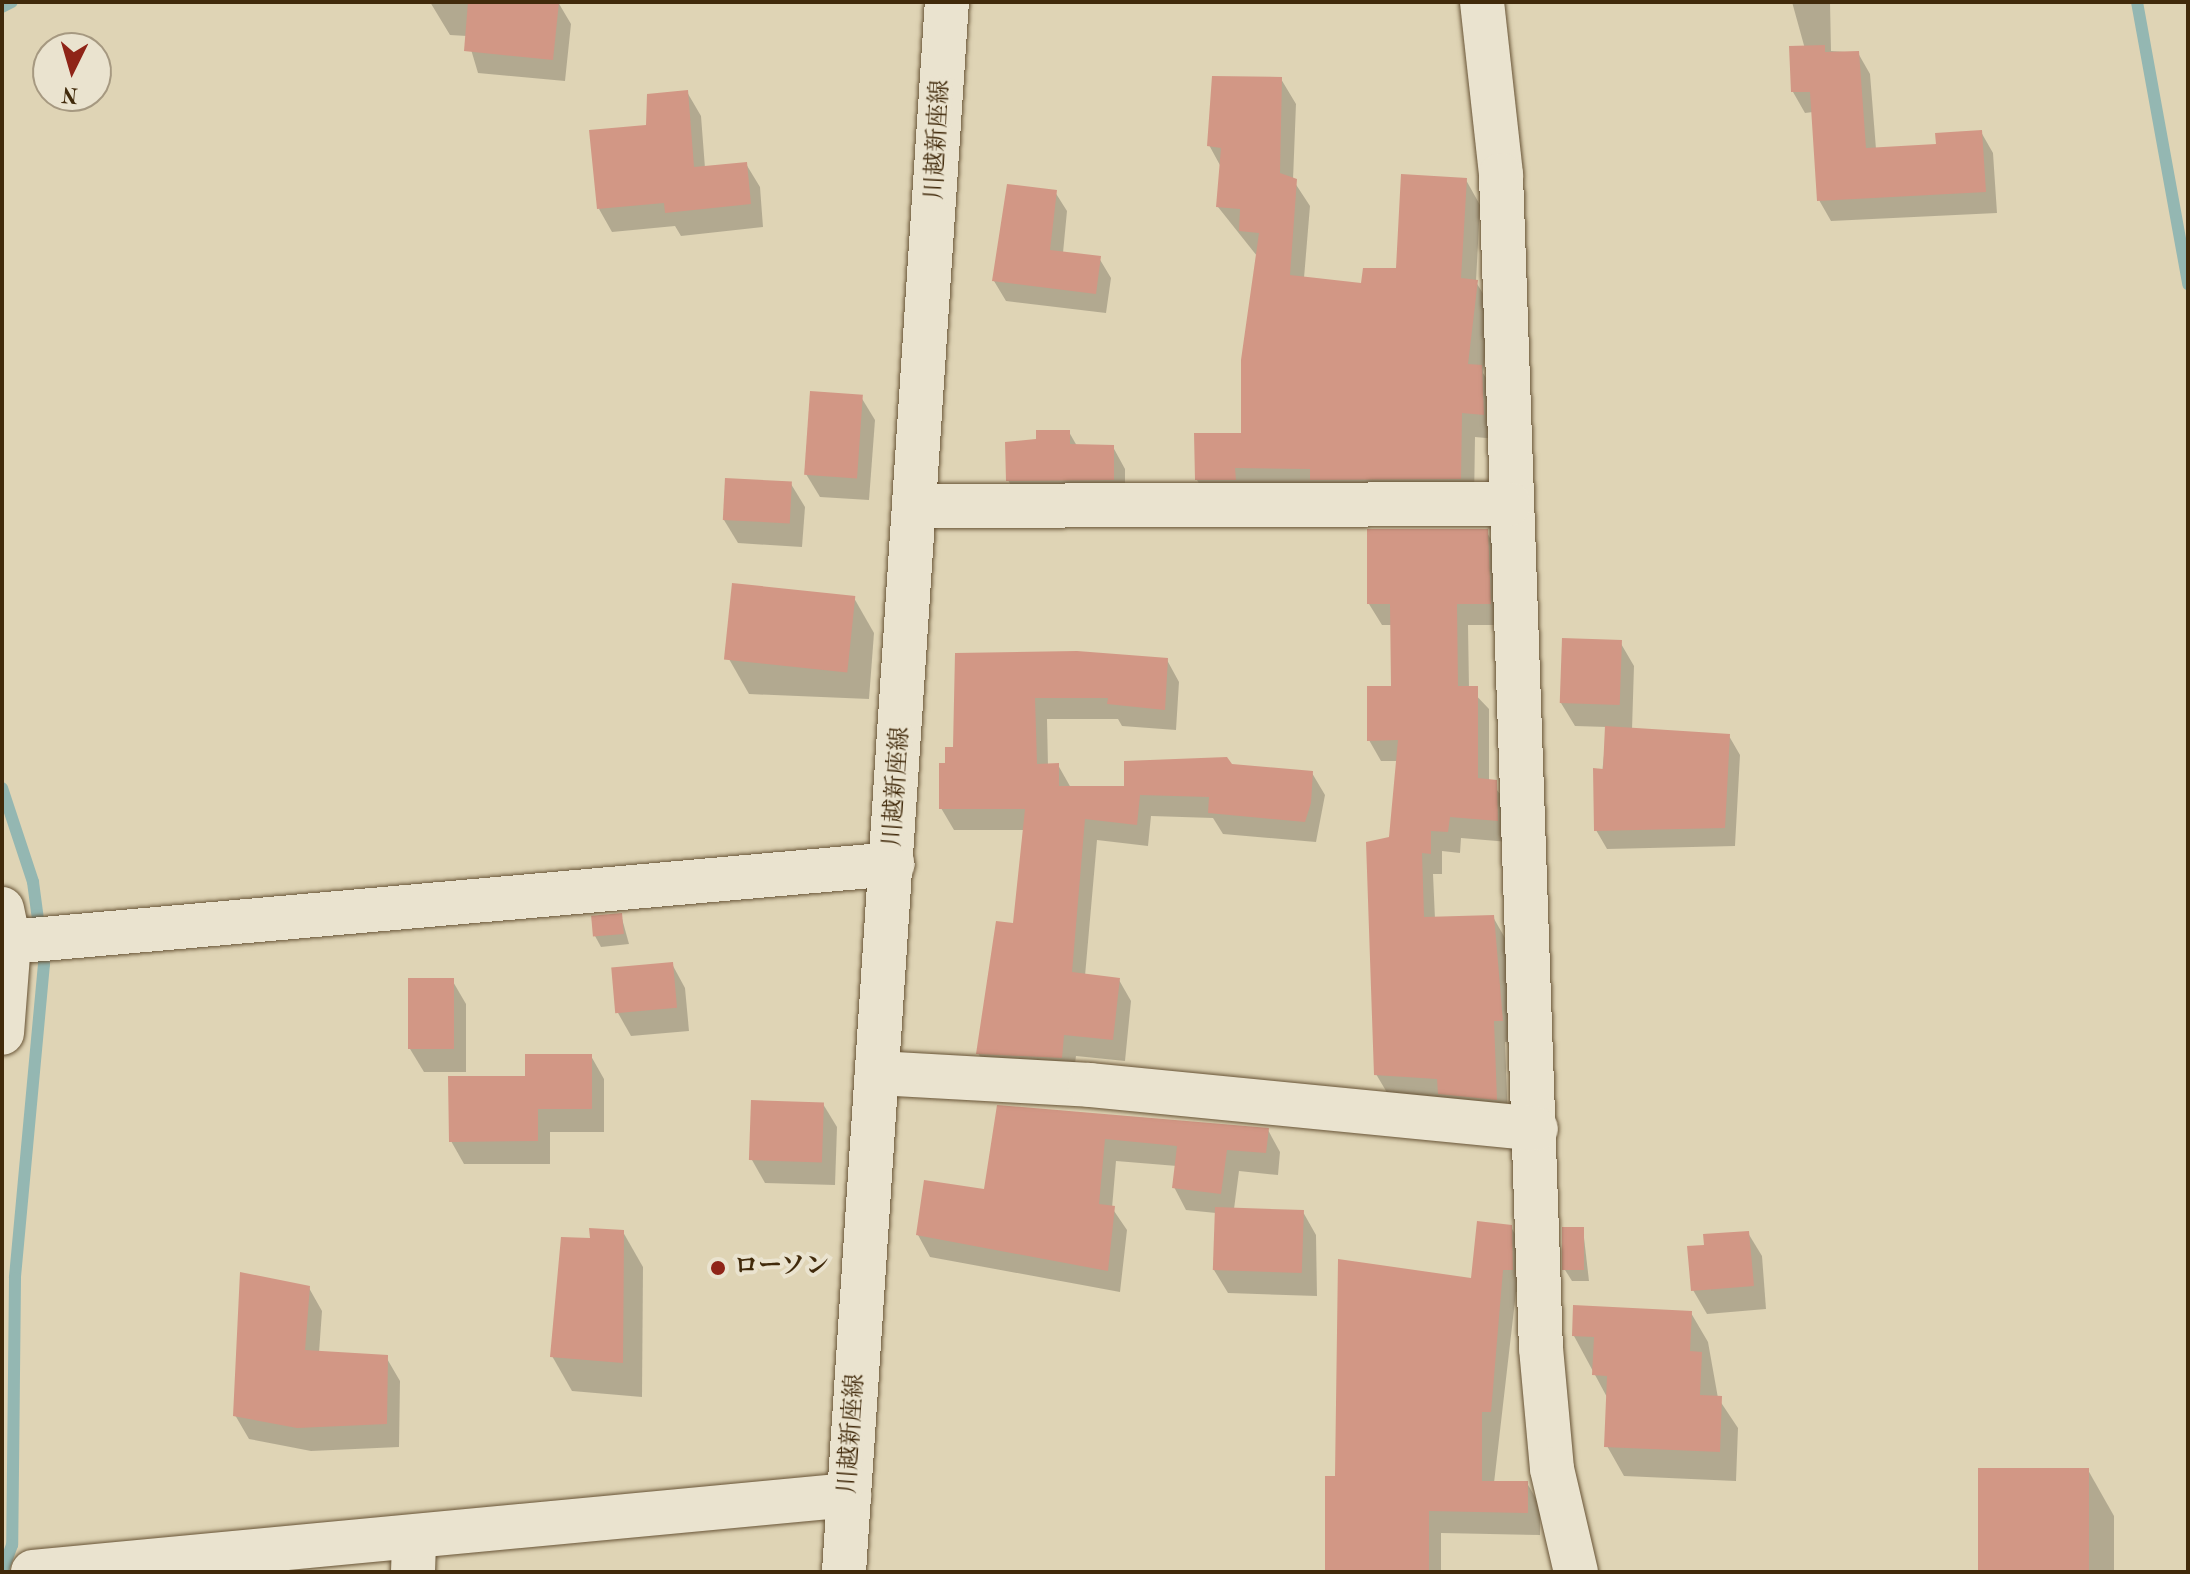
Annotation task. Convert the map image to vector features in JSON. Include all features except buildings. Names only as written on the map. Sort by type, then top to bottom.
[{"type":"street","name":"川越新座線","points":[[844,1572],[917,506],[947,2]]},
{"type":"street","points":[[1482,2],[1501,175],[1509,504],[1550,1454],[1576,1572]]},
{"type":"street","points":[[917,506],[1509,504]]},
{"type":"street","points":[[2,1033],[6,926],[893,864]]},
{"type":"street","points":[[877,1073],[1090,1085],[1536,1129]]},
{"type":"street","points":[[33,1572],[413,1554],[849,1495]]},
{"type":"waterway","points":[[2,7],[12,2]]},
{"type":"waterway","points":[[2137,2],[2188,284]]},
{"type":"waterway","points":[[2,788],[33,882],[44,964],[15,1278],[12,1545],[2,1572]]},
{"type":"place","name":"ローソン","points":[[718,1268]]}]
